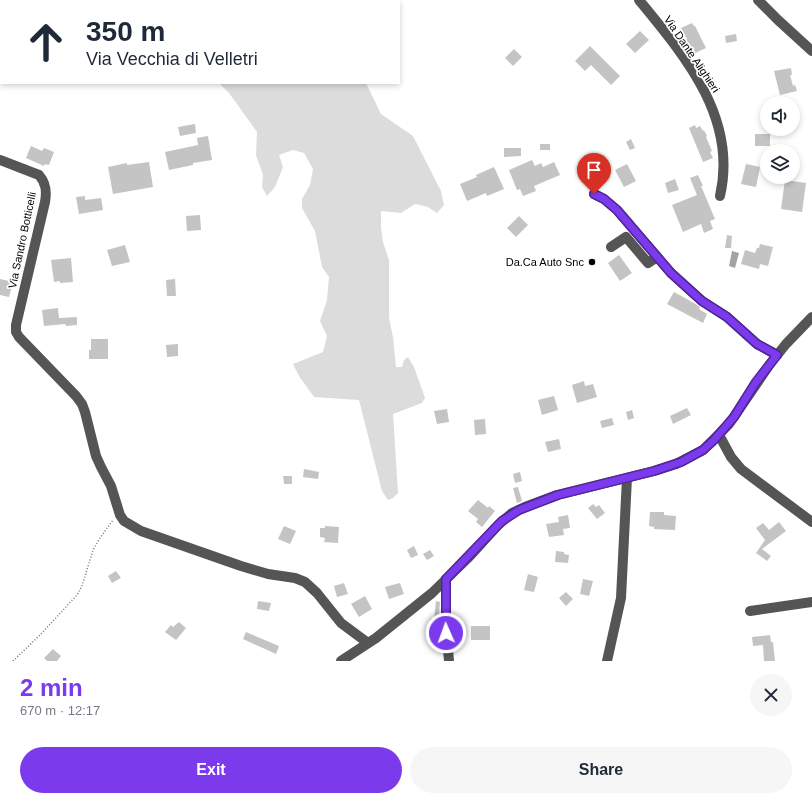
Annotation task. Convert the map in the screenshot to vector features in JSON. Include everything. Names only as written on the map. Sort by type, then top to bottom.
[{"type":"street","name":"Via Dante Alighieri","points":[[639,0],[665,32],[696,76],[710,101],[719,128],[722,148],[723,186],[720,196]]},
{"type":"street","points":[[758,0],[812,50]]},
{"type":"street","name":"Via Sandro Botticelli","points":[[0,160],[39,175],[46,187],[45,202],[16,324],[16,332],[82,404],[96,456],[113,490],[119,512]]},
{"type":"street","points":[[594,194],[604,199],[617,210],[671,273],[702,301],[727,317],[757,344],[777,355]]},
{"type":"street","points":[[611,247],[626,237],[648,263],[657,257]]},
{"type":"street","points":[[341,661],[368,643],[432,592],[470,556],[498,525],[512,514],[551,497],[654,471],[686,460],[703,450],[734,417],[756,382],[777,355],[812,317]]},
{"type":"street","points":[[718,435],[731,457],[745,472],[812,522]]},
{"type":"street","points":[[608,661],[621,598],[627,478]]},
{"type":"street","points":[[119,512],[124,521],[143,532],[241,566],[268,574],[294,578],[306,582],[317,592],[341,623],[368,643]]},
{"type":"street","points":[[446,579],[446,627],[449,661]]},
{"type":"street","points":[[750,611],[812,602]]},
{"type":"path","points":[[13,661],[41,634],[77,595],[82,586],[90,558],[97,542],[119,512]]},
{"type":"shaded area","points":[[220,84],[366,84],[381,114],[413,136],[441,191],[444,205],[437,213],[428,207],[415,204],[401,213],[381,211],[383,242],[389,260],[389,318],[393,337],[396,367],[402,367],[404,360],[408,357],[414,367],[425,398],[422,403],[393,414],[398,493],[393,498],[388,500],[382,491],[359,400],[314,397],[299,376],[293,364],[323,352],[327,336],[320,321],[327,300],[329,277],[322,267],[315,231],[302,208],[302,199],[310,185],[313,169],[304,153],[293,150],[279,155],[283,167],[275,187],[267,196],[262,187],[263,175],[256,155],[257,132],[229,93]]},
{"type":"shaded area","points":[[732,251],[739,253],[735,268],[729,266]]},
{"type":"building","points":[[692,23],[706,48],[691,55],[684,41],[687,39],[681,28]]},
{"type":"building","points":[[640,31],[649,40],[635,53],[626,44]]},
{"type":"building","points":[[736,34],[737,41],[726,43],[725,36]]},
{"type":"building","points":[[590,46],[620,76],[611,85],[591,65],[585,71],[575,61]]},
{"type":"building","points":[[514,49],[522,57],[513,66],[505,58]]},
{"type":"building","points":[[791,68],[792,75],[790,75],[793,86],[795,85],[797,91],[780,95],[774,71]]},
{"type":"building","points":[[195,124],[196,133],[180,136],[178,127]]},
{"type":"building","points":[[695,125],[696,128],[700,126],[703,131],[704,130],[712,151],[710,152],[713,158],[703,162],[689,128]]},
{"type":"building","points":[[755,134],[760,134],[760,136],[770,136],[770,144],[760,144],[760,146],[755,146]]},
{"type":"building","points":[[208,136],[212,160],[193,163],[193,165],[169,170],[165,152],[198,145],[197,138]]},
{"type":"building","points":[[631,139],[635,148],[630,150],[626,142]]},
{"type":"building","points":[[540,144],[550,144],[550,150],[540,150]]},
{"type":"building","points":[[31,146],[42,151],[44,148],[54,152],[49,165],[45,164],[44,166],[26,158]]},
{"type":"building","points":[[504,148],[521,148],[521,156],[504,157]]},
{"type":"building","points":[[532,160],[535,166],[541,163],[543,167],[554,162],[560,175],[534,186],[536,191],[523,196],[520,189],[517,190],[509,170]]},
{"type":"building","points":[[149,162],[153,187],[113,194],[108,167],[127,163],[127,165]]},
{"type":"building","points":[[627,164],[636,181],[624,187],[615,170]]},
{"type":"building","points":[[746,164],[760,167],[756,187],[741,184]]},
{"type":"building","points":[[494,167],[504,189],[487,196],[486,193],[467,201],[460,184],[477,177],[476,175]]},
{"type":"building","points":[[698,175],[715,219],[710,221],[713,229],[704,233],[701,224],[683,232],[672,205],[697,195],[690,178]]},
{"type":"building","points":[[675,179],[679,190],[668,193],[665,183]]},
{"type":"building","points":[[806,183],[802,212],[781,209],[784,184]]},
{"type":"building","points":[[85,196],[85,200],[101,198],[103,210],[79,214],[76,197]]},
{"type":"building","points":[[200,215],[201,230],[187,231],[186,216]]},
{"type":"building","points":[[519,216],[528,225],[516,237],[507,228]]},
{"type":"building","points":[[727,235],[732,236],[731,248],[725,248]]},
{"type":"building","points":[[760,244],[773,247],[768,266],[760,264],[759,269],[741,264],[745,250],[755,253]]},
{"type":"building","points":[[125,245],[130,262],[112,266],[107,250]]},
{"type":"building","points":[[619,255],[632,273],[620,281],[608,263]]},
{"type":"building","points":[[71,258],[73,282],[54,282],[51,260]]},
{"type":"building","points":[[0,279],[13,282],[9,297],[0,295]]},
{"type":"building","points":[[175,279],[176,296],[167,296],[166,280]]},
{"type":"building","points":[[674,292],[700,307],[699,309],[707,314],[703,323],[667,304]]},
{"type":"building","points":[[58,308],[59,318],[77,317],[77,325],[66,326],[65,324],[44,326],[42,310]]},
{"type":"building","points":[[91,339],[108,339],[108,359],[89,359]]},
{"type":"building","points":[[178,344],[178,356],[167,357],[166,345]]},
{"type":"building","points":[[584,381],[585,386],[593,384],[597,397],[577,403],[572,385]]},
{"type":"building","points":[[554,396],[558,410],[542,415],[538,400]]},
{"type":"building","points":[[687,408],[691,415],[673,424],[670,416]]},
{"type":"building","points":[[447,409],[449,422],[437,424],[434,411]]},
{"type":"building","points":[[632,410],[634,418],[628,420],[626,412]]},
{"type":"building","points":[[612,418],[614,425],[602,428],[600,421]]},
{"type":"building","points":[[485,419],[486,434],[475,435],[474,420]]},
{"type":"building","points":[[559,439],[561,449],[548,452],[545,442]]},
{"type":"building","points":[[304,469],[319,472],[318,479],[303,477]]},
{"type":"building","points":[[520,472],[522,481],[515,483],[513,474]]},
{"type":"building","points":[[283,476],[292,476],[292,484],[284,484]]},
{"type":"building","points":[[518,487],[522,501],[517,503],[513,488]]},
{"type":"building","points":[[478,500],[488,508],[489,506],[495,511],[482,527],[476,522],[478,519],[468,511]]},
{"type":"building","points":[[593,504],[596,507],[599,505],[605,513],[597,519],[588,508]]},
{"type":"building","points":[[650,512],[664,512],[664,515],[676,516],[675,530],[654,529],[654,527],[649,526]]},
{"type":"building","points":[[568,515],[570,528],[563,529],[564,535],[549,537],[546,524],[559,522],[558,517]]},
{"type":"building","points":[[779,522],[786,531],[762,549],[771,556],[767,561],[756,553],[765,540],[756,528],[763,523],[769,530]]},
{"type":"building","points":[[284,526],[296,531],[290,544],[278,539]]},
{"type":"building","points":[[325,526],[339,527],[338,543],[324,542],[325,538],[320,537],[320,528],[325,528]]},
{"type":"building","points":[[414,546],[418,555],[411,558],[407,550]]},
{"type":"building","points":[[430,550],[434,556],[427,560],[423,554]]},
{"type":"building","points":[[556,551],[564,552],[564,554],[569,555],[568,563],[555,562]]},
{"type":"building","points":[[116,571],[121,578],[112,583],[108,576]]},
{"type":"building","points":[[528,574],[538,577],[534,592],[524,590]]},
{"type":"building","points":[[583,579],[593,581],[589,596],[580,594]]},
{"type":"building","points":[[344,583],[348,594],[337,597],[334,586]]},
{"type":"building","points":[[400,583],[404,594],[389,599],[385,587]]},
{"type":"building","points":[[566,592],[573,599],[566,606],[559,598]]},
{"type":"building","points":[[365,596],[372,609],[359,617],[351,604]]},
{"type":"building","points":[[258,601],[271,603],[269,611],[257,609]]},
{"type":"building","points":[[436,601],[440,602],[439,614],[441,640],[428,641],[427,627],[431,627],[430,619],[434,619]]},
{"type":"building","points":[[179,622],[186,628],[176,640],[165,632],[171,625],[173,627]]},
{"type":"building","points":[[471,626],[490,626],[490,640],[471,640]]},
{"type":"building","points":[[246,632],[279,646],[276,654],[243,639]]},
{"type":"building","points":[[770,635],[771,642],[773,642],[775,661],[764,661],[763,645],[753,646],[752,637]]},
{"type":"building","points":[[53,649],[61,656],[57,661],[47,661],[44,658]]},
{"type":"place","name":"Da.Ca Auto Snc","points":[[592,262]]},
{"type":"route","points":[[446,633],[446,579],[470,556],[502,521],[519,510],[545,500],[654,471],[681,462],[703,450],[729,424],[756,382],[777,355],[757,344],[727,317],[702,301],[671,273],[624,216],[613,205],[594,194]]}]
